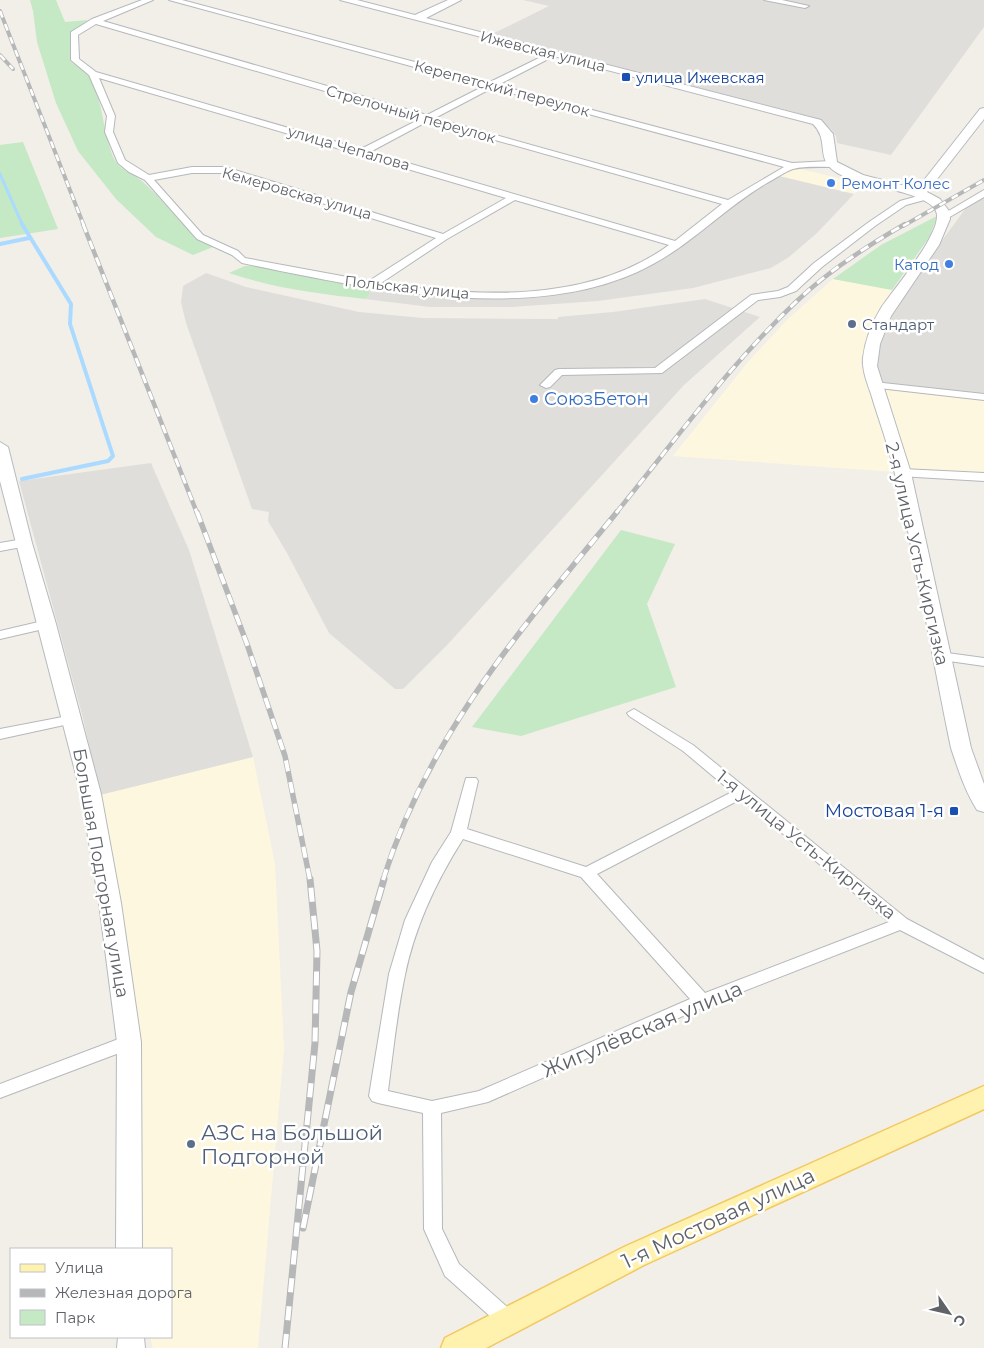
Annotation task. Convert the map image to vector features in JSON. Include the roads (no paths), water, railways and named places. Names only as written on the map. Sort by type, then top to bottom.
[{"type":"main road","name":"Ижевская улица","points":[[345,0],[817,122],[826,128],[830,136],[830,161]]},
{"type":"main road","points":[[417,18],[456,0]]},
{"type":"main road","points":[[922,195],[984,111]]},
{"type":"main road","points":[[830,161],[845,174],[922,195],[938,205],[945,216]]},
{"type":"main road","name":"2-я улица Усть-Киргизка","points":[[945,216],[936,238],[889,308],[877,331],[870,352],[870,366],[874,385],[903,473],[940,656],[961,748],[971,778],[984,805]]},
{"type":"main road","name":"Большая Подгорная улица","points":[[0,447],[4,476],[48,624],[73,719],[91,794],[110,903],[129,1042],[128,1248]]},
{"type":"main road","name":"1-я Мостовая улица","points":[[456,1348],[634,1256],[984,1097]]},
{"type":"street","points":[[95,21],[149,0]]},
{"type":"street","name":"Керепетский переулок","points":[[173,0],[792,166],[830,161]]},
{"type":"street","points":[[768,0],[805,6]]},
{"type":"street","name":"улица Чепалова","points":[[95,21],[74,34],[75,60],[93,74],[675,244]]},
{"type":"street","name":"Стрелочный переулок","points":[[95,21],[426,118],[729,203]]},
{"type":"street","points":[[363,152],[553,53]]},
{"type":"street","name":"Польская улица","points":[[93,74],[111,116],[109,132],[121,161],[132,170],[148,178],[200,237],[235,253],[242,260],[370,285],[433,292],[514,294],[574,289],[613,279],[648,263],[729,203],[792,166]]},
{"type":"street","name":"Кемеровская улица","points":[[148,178],[192,170],[225,170],[444,237]]},
{"type":"street","points":[[945,216],[984,194]]},
{"type":"street","points":[[546,386],[559,372],[658,371],[755,297],[780,294],[792,289],[818,265],[872,224],[903,203],[922,195]]},
{"type":"street","points":[[370,285],[444,237],[514,197]]},
{"type":"street","points":[[874,385],[984,397]]},
{"type":"street","points":[[903,473],[984,477]]},
{"type":"street","points":[[0,547],[23,543]]},
{"type":"street","points":[[0,635],[48,624]]},
{"type":"street","points":[[940,656],[984,662]]},
{"type":"street","name":"1-я улица Усть-Киргизка","points":[[634,713],[688,748],[901,923],[984,967]]},
{"type":"street","points":[[0,734],[73,719]]},
{"type":"street","points":[[471,782],[459,832],[587,873],[702,1001]]},
{"type":"street","points":[[587,873],[741,793]]},
{"type":"street","name":"Жигулёвская улица","points":[[459,832],[440,862],[413,920],[398,974],[378,1096],[432,1108],[482,1096],[702,1001],[901,923]]},
{"type":"street","points":[[0,1091],[129,1042]]},
{"type":"street","points":[[432,1108],[433,1229],[452,1270],[508,1320]]},
{"type":"waterway","points":[[0,174],[22,225]]},
{"type":"waterway","points":[[22,225],[71,304],[70,324],[113,456],[108,461],[22,479]]},
{"type":"waterway","points":[[0,244],[29,238]]},
{"type":"railway","points":[[0,11],[84,226]]},
{"type":"railway","points":[[0,55],[13,69]]},
{"type":"railway","points":[[903,226],[984,180]]},
{"type":"railway","points":[[83,224],[197,513]]},
{"type":"railway","points":[[616,513],[725,377],[772,326],[809,290],[835,269],[905,224]]},
{"type":"railway","points":[[197,512],[247,644],[285,756],[310,880]]},
{"type":"railway","points":[[383,880],[402,827],[426,777],[452,730],[513,641],[617,512]]},
{"type":"railway","points":[[285,1348],[315,1043],[317,951],[310,879]]},
{"type":"railway","points":[[303,1228],[351,992],[384,879]]},
{"type":"place","name":"улица Ижевская","points":[[626,77]]},
{"type":"place","name":"Ремонт Колес","points":[[831,183]]},
{"type":"place","name":"Катод","points":[[949,264]]},
{"type":"place","name":"Стандарт","points":[[852,324]]},
{"type":"place","name":"СоюзБетон","points":[[534,399]]},
{"type":"place","name":"Мостовая 1-я","points":[[954,811]]},
{"type":"place","name":"АЗС на Большой Подгорной","points":[[191,1144]]}]
